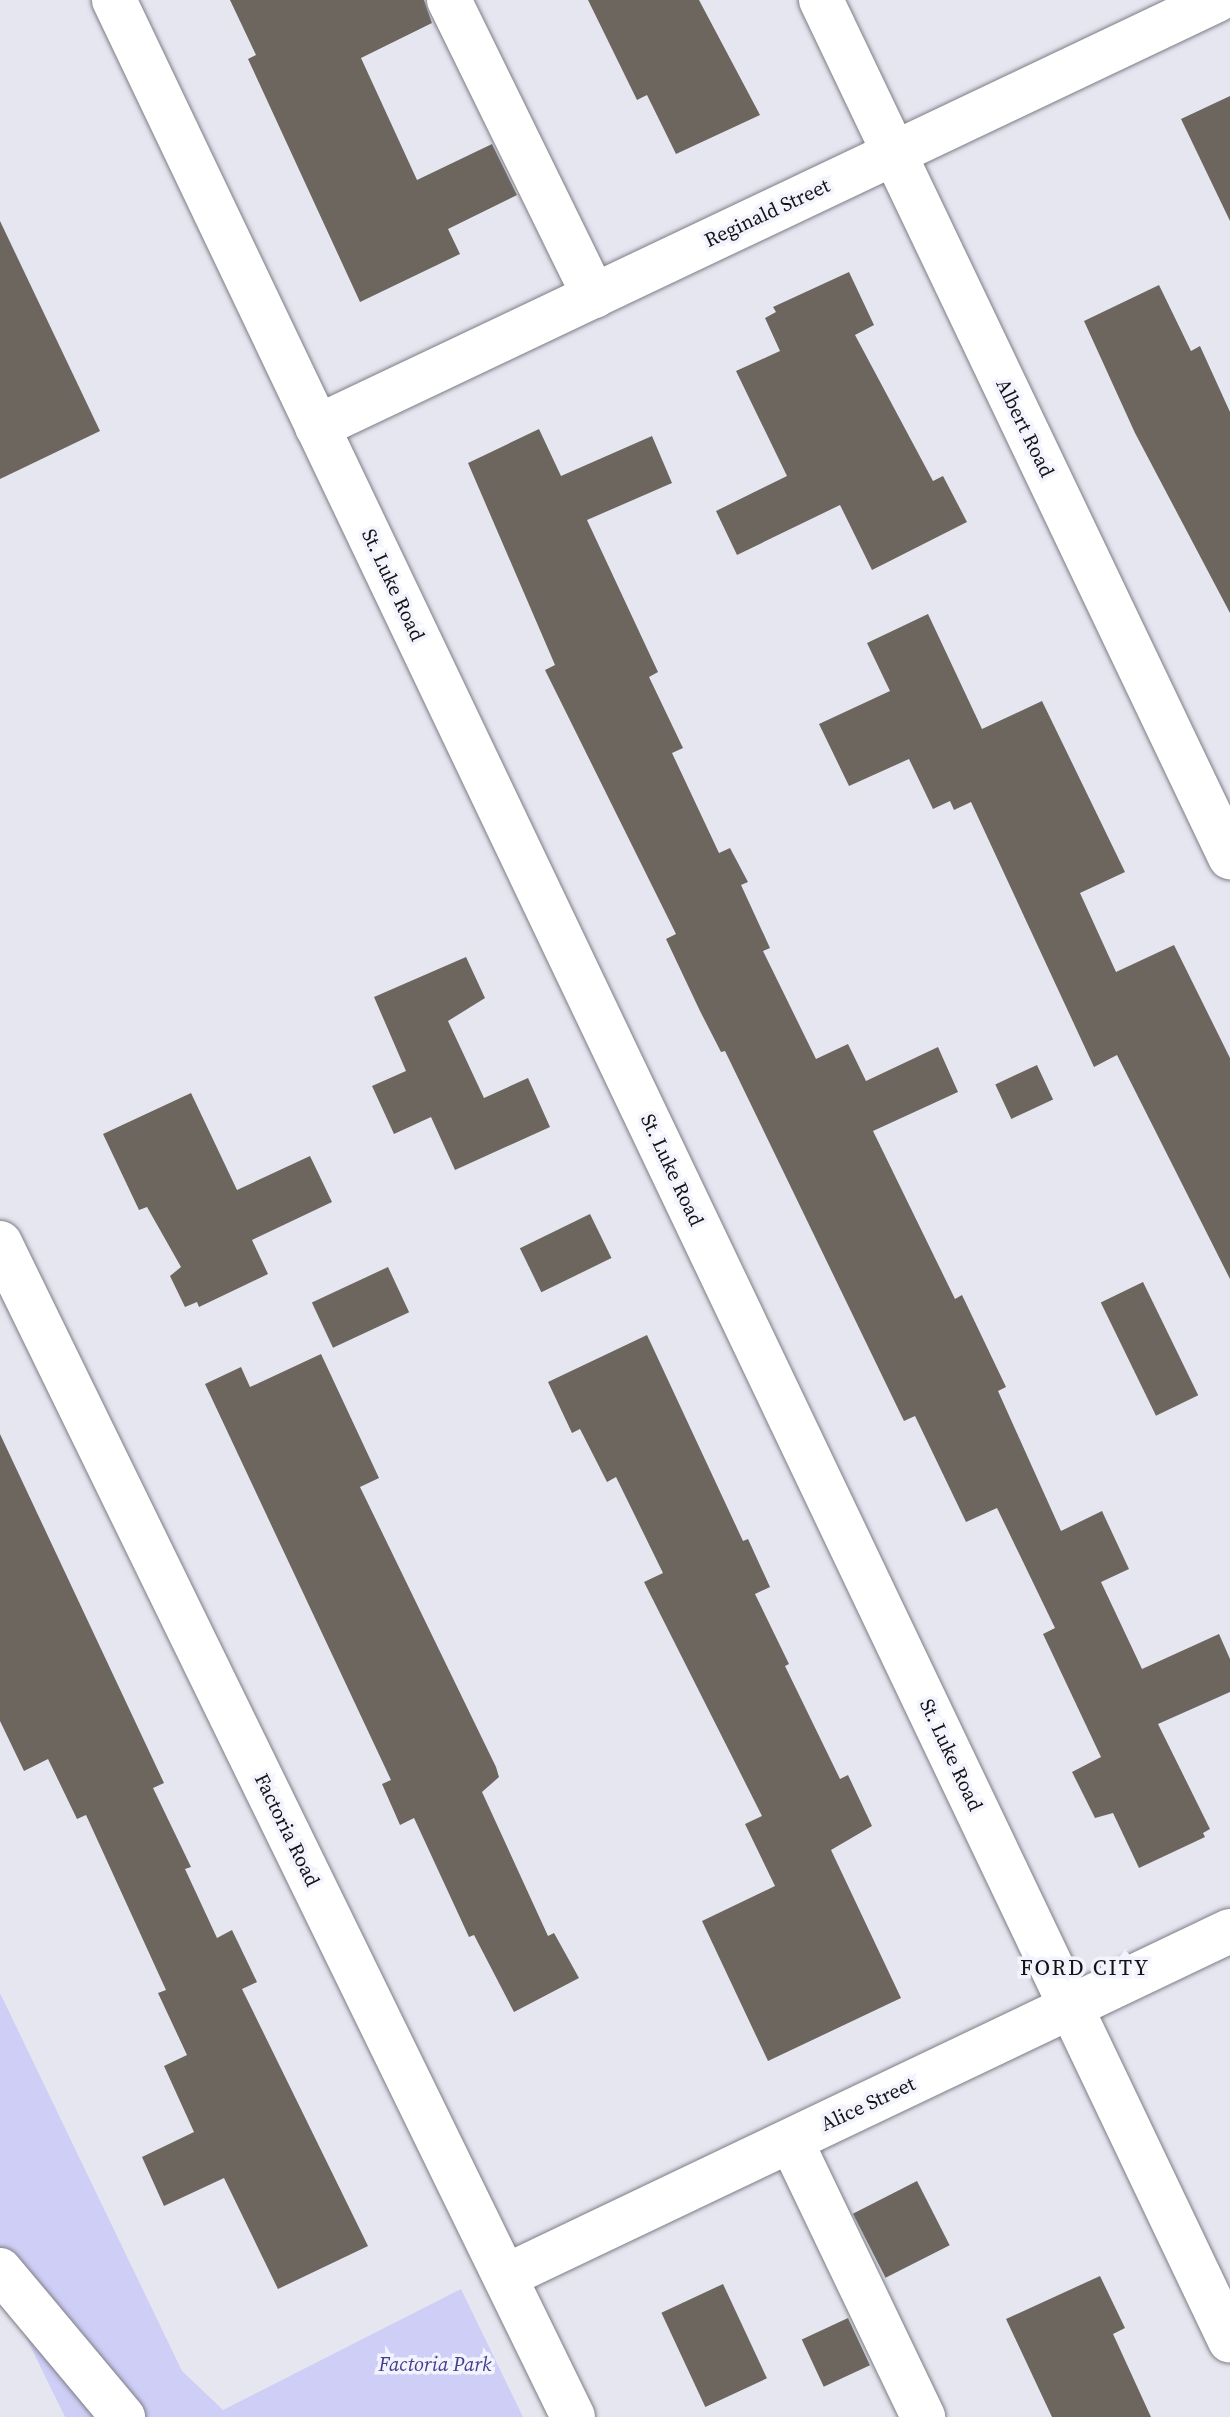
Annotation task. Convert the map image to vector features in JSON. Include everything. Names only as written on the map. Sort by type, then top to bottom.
[{"type":"street","name":"St. Luke Road","points":[[114,0],[1230,2341]]},
{"type":"street","points":[[449,0],[594,296]]},
{"type":"street","name":"Albert Road","points":[[821,0],[1230,857]]},
{"type":"street","name":"Reginald Street","points":[[317,427],[1217,0]]},
{"type":"street","name":"Factoria Road","points":[[0,1243],[573,2417]]},
{"type":"street","name":"Alice Street","points":[[506,2276],[1230,1931]]},
{"type":"street","points":[[791,2141],[923,2417]]},
{"type":"street","points":[[0,2270],[123,2417]]},
{"type":"green space","name":"Factoria Park","points":[[0,1993],[182,2371],[223,2410],[461,2289],[523,2417],[65,2417],[0,2284]]},
{"type":"building","points":[[230,0],[424,0],[432,23],[361,58],[417,180],[492,144],[517,195],[448,229],[460,254],[360,302],[248,59],[256,55]]},
{"type":"building","points":[[588,0],[699,0],[760,115],[676,154],[647,95],[637,100]]},
{"type":"building","points":[[1230,96],[1230,221],[1181,119]]},
{"type":"building","points":[[0,221],[100,431],[0,479]]},
{"type":"building","points":[[849,272],[874,325],[855,335],[933,481],[943,476],[967,522],[872,570],[840,505],[737,555],[716,511],[787,476],[736,371],[780,351],[765,318],[776,312],[773,307]]},
{"type":"building","points":[[1159,285],[1191,351],[1200,346],[1230,412],[1230,613],[1135,433],[1084,321]]},
{"type":"building","points":[[539,429],[561,476],[652,436],[672,483],[587,520],[658,672],[649,677],[683,748],[672,753],[719,853],[730,848],[748,882],[741,885],[770,948],[763,951],[816,1059],[848,1044],[866,1081],[938,1047],[958,1092],[873,1131],[955,1299],[962,1295],[1006,1387],[998,1391],[1061,1531],[1102,1511],[1129,1569],[1101,1582],[1142,1669],[1219,1634],[1230,1659],[1230,1692],[1158,1724],[1210,1829],[1203,1833],[1205,1837],[1139,1868],[1113,1813],[1095,1818],[1072,1772],[1101,1757],[1043,1634],[1055,1628],[997,1508],[966,1522],[915,1416],[904,1421],[725,1051],[721,1052],[700,1011],[666,939],[676,934],[545,670],[555,665],[468,463]]},
{"type":"building","points":[[928,614],[982,729],[1042,701],[1125,872],[1080,893],[1116,972],[1174,945],[1230,1058],[1230,1279],[1117,1055],[1094,1067],[971,802],[954,810],[950,801],[933,809],[909,759],[849,786],[819,724],[890,691],[867,643]]},
{"type":"building","points":[[466,957],[485,998],[448,1021],[484,1098],[528,1078],[550,1127],[455,1170],[431,1117],[394,1134],[372,1086],[406,1071],[374,997]]},
{"type":"building","points":[[1037,1065],[1053,1099],[1011,1119],[995,1084]]},
{"type":"building","points":[[191,1093],[237,1190],[310,1156],[332,1202],[252,1240],[268,1274],[199,1307],[197,1302],[185,1307],[170,1276],[181,1267],[147,1207],[139,1210],[103,1134]]},
{"type":"building","points":[[590,1214],[611,1258],[541,1292],[520,1248]]},
{"type":"building","points":[[388,1267],[409,1312],[333,1348],[312,1302]]},
{"type":"building","points":[[1143,1282],[1198,1395],[1156,1416],[1101,1303]]},
{"type":"building","points":[[647,1335],[743,1541],[748,1539],[770,1587],[755,1594],[789,1664],[785,1666],[840,1779],[848,1775],[872,1826],[831,1850],[901,1998],[768,2061],[702,1921],[775,1886],[745,1824],[762,1816],[644,1582],[663,1573],[616,1477],[607,1482],[580,1429],[572,1433],[548,1382]]},
{"type":"building","points":[[321,1354],[379,1478],[360,1487],[496,1767],[499,1777],[482,1792],[548,1936],[554,1933],[579,1978],[514,2012],[474,1935],[469,1937],[414,1818],[400,1825],[382,1784],[391,1780],[205,1384],[241,1367],[250,1387]]},
{"type":"building","points":[[0,1434],[164,1783],[153,1788],[191,1867],[185,1869],[217,1938],[232,1930],[257,1982],[242,1989],[368,2246],[278,2289],[224,2178],[164,2206],[142,2157],[194,2132],[164,2066],[187,2055],[158,1993],[166,1990],[86,1815],[77,1819],[48,1759],[24,1771],[0,1721]]},
{"type":"building","points":[[917,2181],[950,2245],[886,2278],[853,2214]]},
{"type":"building","points":[[1100,2276],[1125,2328],[1113,2334],[1151,2417],[1052,2417],[1006,2319]]},
{"type":"building","points":[[723,2284],[767,2378],[705,2407],[661,2313]]},
{"type":"building","points":[[848,2318],[870,2365],[824,2387],[802,2340]]},
{"type":"district","name":"FORD CITY","points":[[1085,1968]]}]
